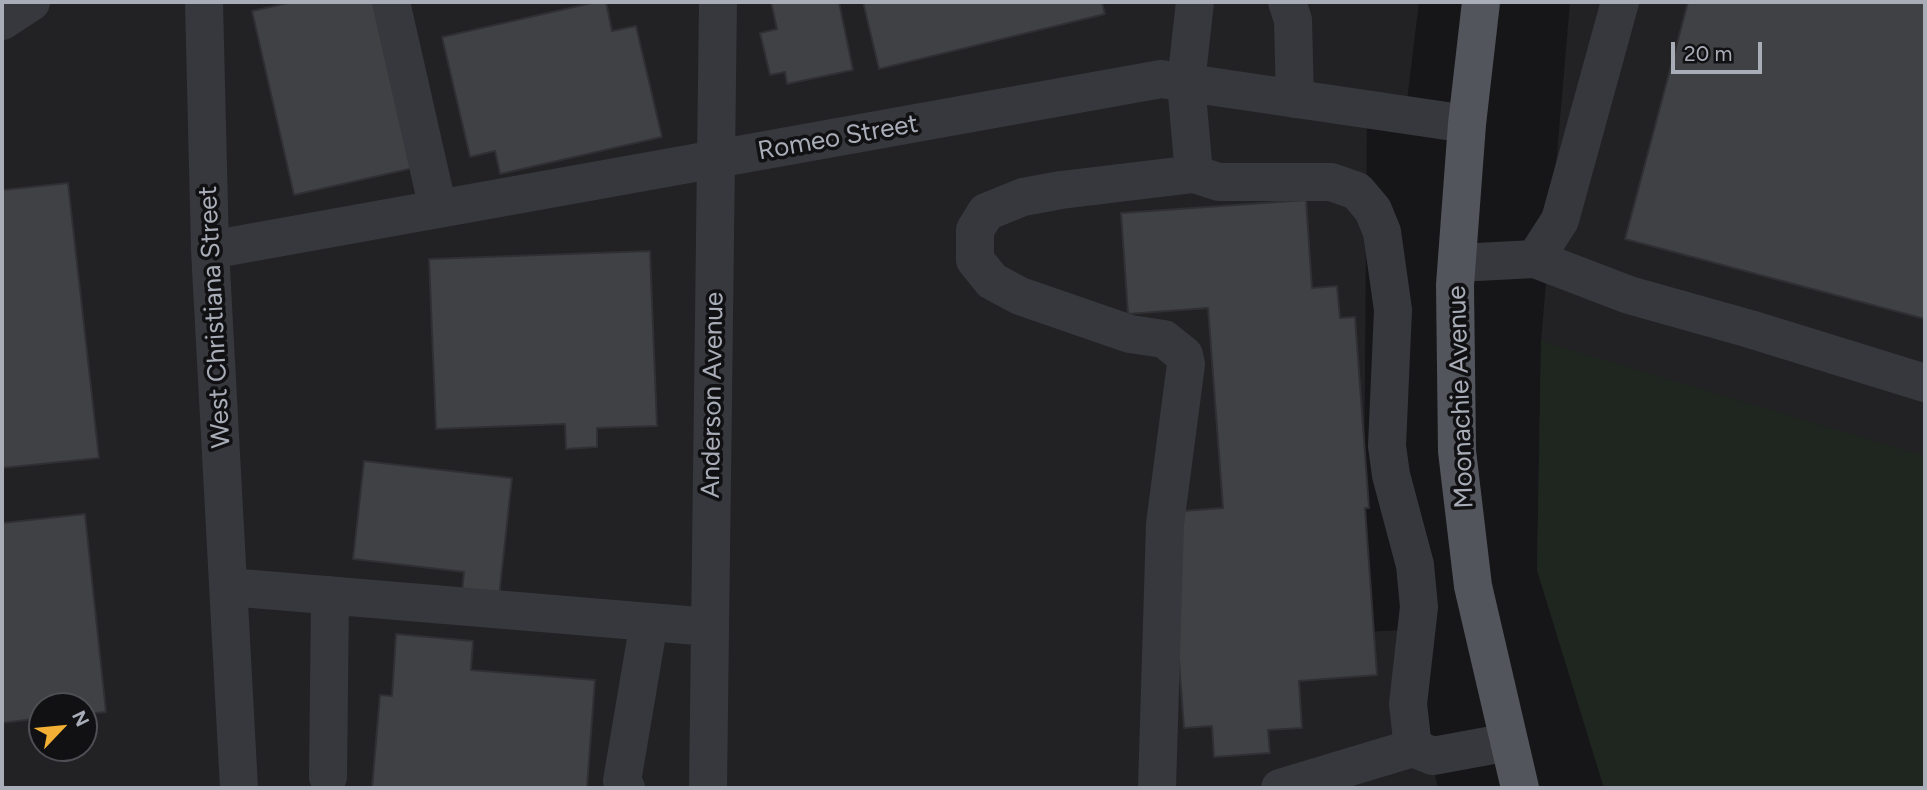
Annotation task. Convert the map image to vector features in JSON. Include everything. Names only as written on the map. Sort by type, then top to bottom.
[{"type":"main road","name":"Moonachie Avenue","points":[[1481,2],[1467,124],[1455,285],[1457,451],[1473,586],[1520,788]]},
{"type":"street","points":[[2,21],[31,2]]},
{"type":"street","name":"West Christiana Street","points":[[204,2],[210,250],[239,788]]},
{"type":"street","points":[[391,2],[438,209]]},
{"type":"street","name":"Anderson Avenue","points":[[708,788],[718,2]]},
{"type":"street","points":[[1194,174],[1186,83],[1195,2]]},
{"type":"street","points":[[1287,2],[1293,20],[1295,99]]},
{"type":"street","points":[[1535,259],[1560,219],[1620,2]]},
{"type":"street","name":"Romeo Street","points":[[210,250],[1161,79],[1467,124]]},
{"type":"street","points":[[1157,788],[1165,524],[1186,364],[1184,355],[1164,340],[1130,334],[1020,296],[992,281],[975,260],[975,230],[986,212],[1023,197],[1194,174],[1219,182],[1331,182],[1357,191],[1373,210],[1382,232],[1393,310],[1387,446],[1391,475],[1415,565],[1419,607],[1408,704],[1413,748]]},
{"type":"street","points":[[1457,264],[1535,259],[1629,295],[1925,383]]},
{"type":"street","points":[[229,587],[710,627]]},
{"type":"street","points":[[328,777],[330,596]]},
{"type":"street","points":[[626,788],[622,781],[649,622]]},
{"type":"street","points":[[1280,788],[1413,748],[1433,756],[1509,741]]},
{"type":"shaded area","points":[[2,2],[1419,2],[1406,109],[1367,107],[1363,632],[1402,630],[1438,788],[2,788]]},
{"type":"shaded area","points":[[1570,2],[1925,2],[1925,788],[1604,788],[1537,570],[1541,341]]},
{"type":"shaded area","points":[[1541,341],[1925,456],[1925,788],[1604,788],[1537,570]]},
{"type":"building","points":[[292,2],[381,2],[418,167],[294,195],[252,11]]},
{"type":"building","points":[[606,2],[612,31],[636,26],[662,137],[500,174],[495,151],[470,157],[442,37]]},
{"type":"building","points":[[771,2],[839,2],[853,70],[787,84],[785,72],[770,75],[760,33],[777,29]]},
{"type":"building","points":[[863,2],[1102,2],[1105,14],[879,69]]},
{"type":"building","points":[[1688,2],[1925,2],[1925,319],[1625,239]]},
{"type":"building","points":[[68,183],[99,458],[2,468],[2,190]]},
{"type":"building","points":[[1306,200],[1312,288],[1337,286],[1340,318],[1355,317],[1369,508],[1365,508],[1377,675],[1299,681],[1302,728],[1268,730],[1270,753],[1214,757],[1212,726],[1184,728],[1168,512],[1223,508],[1208,308],[1128,314],[1121,213]]},
{"type":"building","points":[[650,251],[657,426],[597,428],[597,447],[566,449],[565,424],[436,429],[429,259]]},
{"type":"building","points":[[364,461],[512,478],[499,597],[462,592],[464,572],[353,559]]},
{"type":"building","points":[[85,514],[106,712],[98,713],[98,692],[28,692],[28,720],[2,723],[2,523]]},
{"type":"building","points":[[396,634],[473,641],[471,670],[595,680],[587,788],[372,788],[380,695],[392,696]]}]
